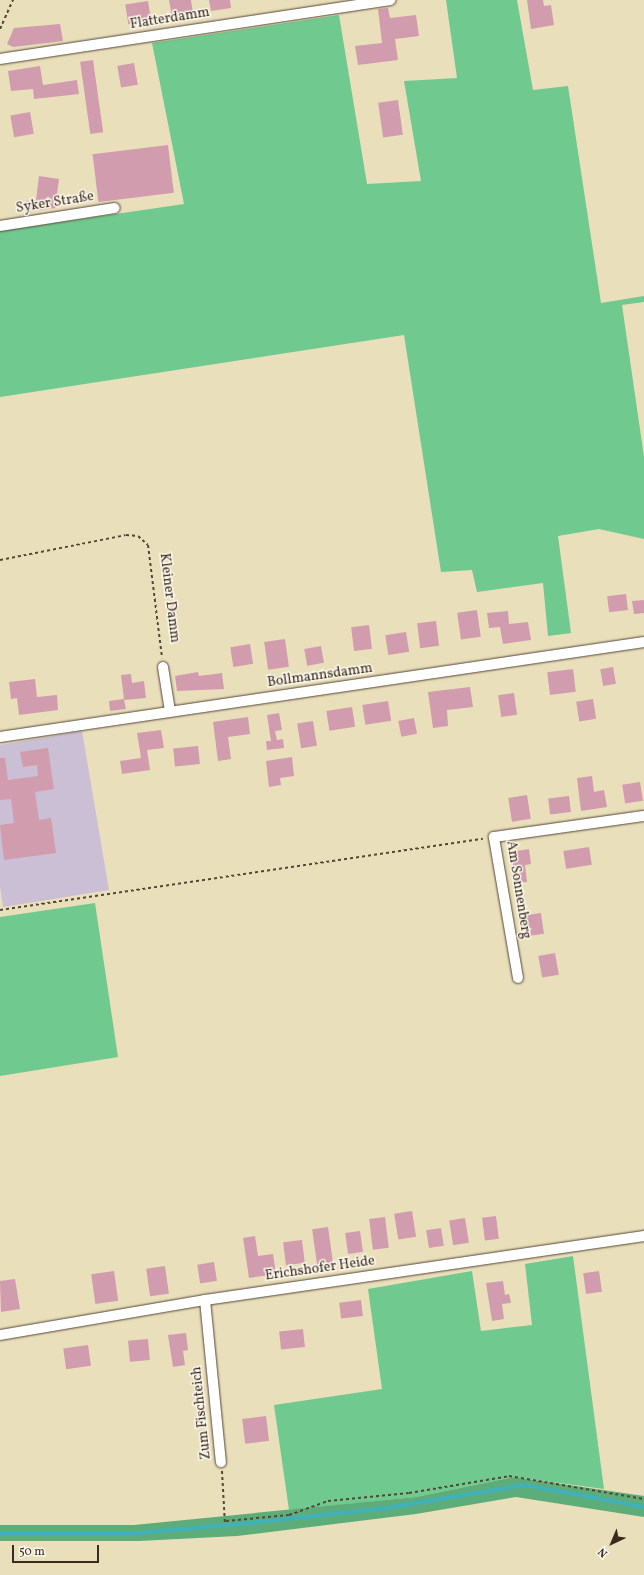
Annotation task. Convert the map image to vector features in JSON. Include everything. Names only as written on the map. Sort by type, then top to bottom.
[{"type":"street","name":"Flatterdamm","points":[[0,59],[391,0]]},
{"type":"street","name":"Syker Straße","points":[[0,226],[115,208]]},
{"type":"street","name":"Bollmannsdamm","points":[[0,737],[644,642]]},
{"type":"street","points":[[163,667],[170,711]]},
{"type":"street","name":"Am Sonnenberg","points":[[518,978],[494,837],[644,816]]},
{"type":"street","name":"Erichshofer Heide","points":[[0,1335],[205,1300],[644,1236]]},
{"type":"street","name":"Zum Fischteich","points":[[205,1300],[221,1462]]},
{"type":"path","points":[[0,29],[13,0]]},
{"type":"path","name":"Kleiner Damm","points":[[0,560],[126,535],[138,536],[148,545],[163,667]]},
{"type":"path","points":[[0,910],[494,837]]},
{"type":"path","name":"Zum Fischteich","points":[[221,1462],[226,1523],[289,1515],[328,1501],[409,1493],[509,1476],[644,1499]]},
{"type":"shaded area","points":[[82,731],[109,890],[3,907],[0,886],[0,745]]},
{"type":"green space","points":[[446,0],[517,0],[533,90],[568,86],[601,303],[644,296],[644,302],[622,305],[644,457],[644,539],[599,529],[558,536],[571,633],[548,636],[543,583],[477,592],[472,570],[441,572],[404,335],[0,397],[0,231],[184,204],[152,43],[339,15],[367,184],[421,181],[404,81],[457,78]]},
{"type":"green space","points":[[95,903],[118,1057],[0,1076],[0,917]]},
{"type":"green space","points":[[573,1256],[604,1489],[514,1477],[416,1497],[289,1510],[274,1405],[382,1389],[368,1289],[472,1271],[481,1331],[532,1325],[525,1264]]},
{"type":"green space","points":[[514,1477],[644,1496],[644,1517],[516,1497],[416,1514],[237,1536],[139,1541],[0,1541],[0,1525],[134,1525],[416,1497]]},
{"type":"building","points":[[169,0],[191,0],[193,14],[172,17]]},
{"type":"building","points":[[209,0],[230,0],[231,8],[211,11]]},
{"type":"building","points":[[527,0],[543,0],[544,6],[551,5],[554,25],[531,29]]},
{"type":"building","points":[[148,1],[151,21],[128,24],[125,5]]},
{"type":"building","points":[[388,8],[390,18],[416,15],[419,36],[395,39],[398,60],[358,65],[355,46],[382,43],[378,9]]},
{"type":"building","points":[[60,24],[63,41],[13,47],[7,44],[14,28]]},
{"type":"building","points":[[93,60],[103,132],[90,134],[80,62]]},
{"type":"building","points":[[134,63],[138,85],[121,88],[117,66]]},
{"type":"building","points":[[40,66],[43,85],[77,80],[79,94],[34,99],[33,89],[11,91],[8,71]]},
{"type":"building","points":[[398,100],[403,135],[383,137],[378,103]]},
{"type":"building","points":[[30,112],[34,134],[14,137],[10,115]]},
{"type":"building","points":[[168,145],[174,193],[98,202],[93,154]]},
{"type":"building","points":[[39,176],[59,179],[55,208],[27,212],[26,201],[36,200]]},
{"type":"building","points":[[626,594],[628,610],[609,612],[607,596]]},
{"type":"building","points":[[644,600],[644,613],[634,614],[632,601]]},
{"type":"building","points":[[477,610],[481,637],[461,640],[457,613]]},
{"type":"building","points":[[508,611],[509,624],[528,622],[531,640],[503,644],[500,627],[489,628],[487,613]]},
{"type":"building","points":[[436,621],[439,646],[420,648],[417,623]]},
{"type":"building","points":[[369,625],[372,649],[354,651],[351,627]]},
{"type":"building","points":[[406,632],[409,652],[388,655],[385,635]]},
{"type":"building","points":[[285,639],[289,667],[268,670],[264,642]]},
{"type":"building","points":[[250,644],[253,664],[233,667],[230,647]]},
{"type":"building","points":[[321,646],[324,663],[307,666],[304,649]]},
{"type":"building","points":[[613,667],[616,684],[603,686],[600,669]]},
{"type":"building","points":[[573,669],[576,692],[550,695],[547,672]]},
{"type":"building","points":[[198,672],[199,676],[222,673],[224,689],[177,691],[175,676]]},
{"type":"building","points":[[131,674],[132,683],[144,681],[146,698],[124,700],[126,709],[110,711],[109,701],[124,699],[121,675]]},
{"type":"building","points":[[35,679],[37,697],[57,695],[58,710],[19,715],[17,698],[11,699],[9,682]]},
{"type":"building","points":[[470,687],[473,707],[447,710],[448,726],[433,728],[428,692]]},
{"type":"building","points":[[514,693],[517,715],[501,717],[498,695]]},
{"type":"building","points":[[593,699],[596,719],[579,721],[576,702]]},
{"type":"building","points":[[388,701],[391,721],[365,725],[362,705]]},
{"type":"building","points":[[352,707],[355,727],[329,731],[326,711]]},
{"type":"building","points":[[279,713],[282,730],[275,731],[277,740],[283,739],[284,748],[267,750],[266,741],[271,741],[267,715]]},
{"type":"building","points":[[248,717],[250,734],[228,737],[231,759],[218,761],[213,722]]},
{"type":"building","points":[[414,718],[417,734],[401,737],[398,721]]},
{"type":"building","points":[[313,721],[317,746],[301,748],[297,724]]},
{"type":"building","points":[[161,730],[164,748],[147,750],[150,770],[122,774],[120,761],[141,758],[137,733]]},
{"type":"building","points":[[198,746],[200,764],[175,767],[173,749]]},
{"type":"building","points":[[48,748],[54,789],[35,792],[39,820],[51,818],[56,853],[4,860],[0,825],[14,823],[11,799],[0,800],[0,758],[5,758],[8,780],[38,776],[37,765],[23,767],[20,752]]},
{"type":"building","points":[[292,757],[294,776],[280,778],[281,785],[269,787],[266,761]]},
{"type":"building","points":[[592,776],[594,792],[604,790],[607,807],[581,811],[577,778]]},
{"type":"building","points":[[640,782],[643,801],[625,804],[622,785]]},
{"type":"building","points":[[527,795],[531,819],[512,822],[508,798]]},
{"type":"building","points":[[569,796],[571,812],[550,814],[548,799]]},
{"type":"building","points":[[589,847],[592,865],[566,869],[563,851]]},
{"type":"building","points":[[529,849],[531,864],[525,865],[527,882],[516,883],[511,852]]},
{"type":"building","points":[[541,913],[544,934],[528,936],[525,915]]},
{"type":"building","points":[[555,953],[559,975],[542,978],[538,956]]},
{"type":"building","points":[[412,1211],[416,1237],[398,1239],[394,1214]]},
{"type":"building","points":[[496,1216],[499,1239],[485,1241],[482,1218]]},
{"type":"building","points":[[385,1217],[389,1248],[373,1250],[369,1219]]},
{"type":"building","points":[[465,1218],[469,1243],[453,1245],[449,1221]]},
{"type":"building","points":[[328,1227],[333,1263],[317,1265],[312,1229]]},
{"type":"building","points":[[441,1228],[444,1246],[429,1248],[426,1230]]},
{"type":"building","points":[[360,1231],[363,1252],[348,1254],[345,1233]]},
{"type":"building","points":[[255,1236],[258,1256],[273,1254],[276,1274],[249,1278],[243,1238]]},
{"type":"building","points":[[302,1240],[305,1263],[286,1265],[283,1242]]},
{"type":"building","points":[[214,1262],[217,1281],[200,1283],[197,1265]]},
{"type":"building","points":[[165,1266],[169,1294],[150,1296],[146,1269]]},
{"type":"building","points":[[114,1271],[118,1301],[95,1304],[91,1274]]},
{"type":"building","points":[[599,1271],[602,1292],[586,1294],[583,1273]]},
{"type":"building","points":[[15,1279],[20,1309],[1,1312],[0,1281]]},
{"type":"building","points":[[503,1281],[505,1295],[509,1294],[511,1303],[502,1304],[504,1319],[492,1321],[486,1283]]},
{"type":"building","points":[[361,1300],[363,1316],[341,1319],[339,1303]]},
{"type":"building","points":[[303,1329],[305,1347],[281,1349],[279,1332]]},
{"type":"building","points":[[186,1333],[188,1350],[183,1351],[185,1365],[173,1367],[168,1335]]},
{"type":"building","points":[[148,1339],[150,1360],[130,1362],[128,1341]]},
{"type":"building","points":[[88,1345],[91,1366],[66,1369],[63,1348]]},
{"type":"building","points":[[266,1416],[269,1441],[245,1444],[242,1419]]},
{"type":"waterway","points":[[0,1533],[136,1533],[241,1524],[386,1508],[525,1485],[644,1507]]}]
